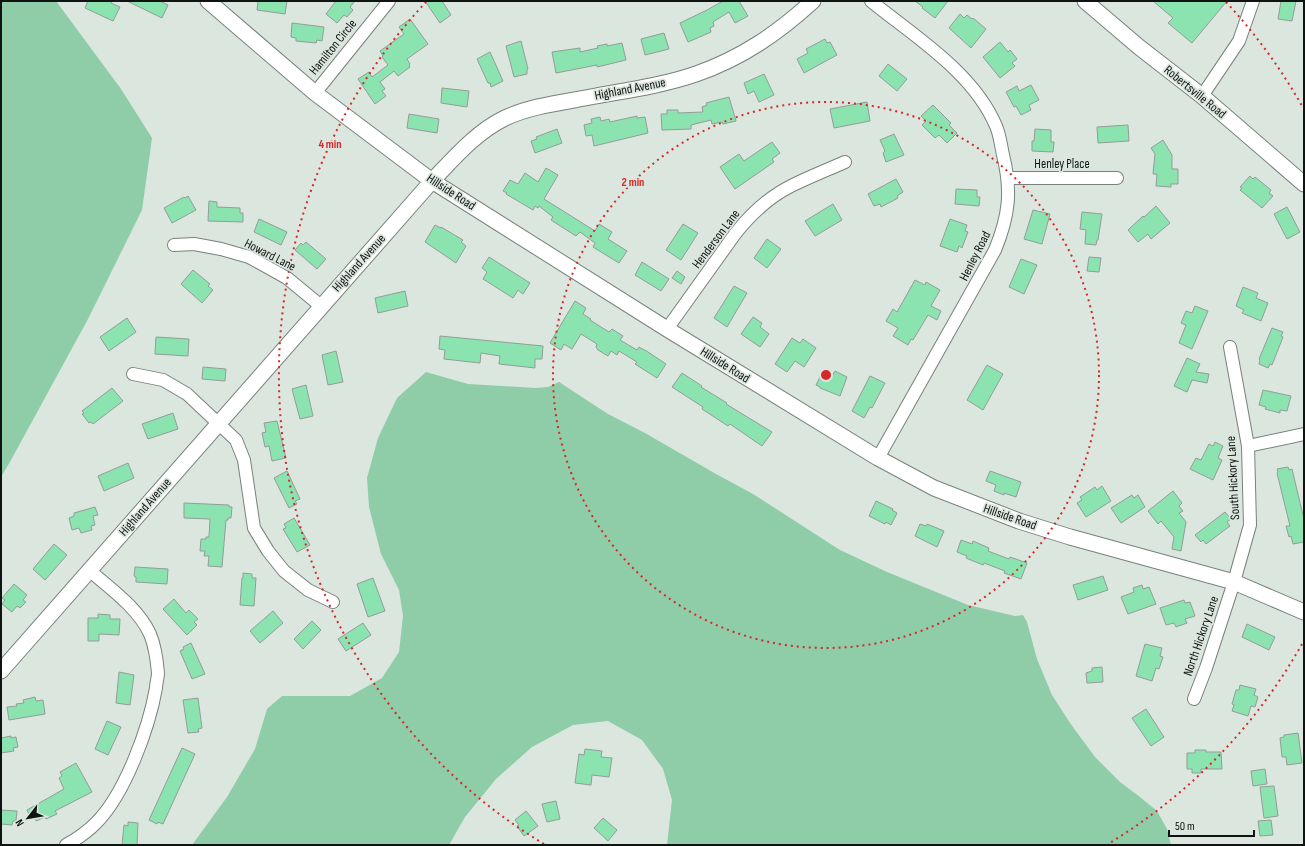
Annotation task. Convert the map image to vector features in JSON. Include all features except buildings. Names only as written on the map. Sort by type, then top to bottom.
[{"type":"street","name":"Hillside Road","points":[[208,1],[315,93],[432,181],[667,329],[878,458],[934,488],[1019,521],[1070,537],[1234,582],[1304,612]]},
{"type":"street","name":"Hamilton Circle","points":[[315,93],[389,1]]},
{"type":"street","name":"Highland Avenue","points":[[1,671],[321,306],[432,181],[471,141],[496,123],[524,110],[662,84],[720,66],[757,46],[784,27],[813,1]]},
{"type":"street","name":"Henley Road","points":[[871,1],[952,65],[974,90],[997,127],[1008,178],[1008,209],[1003,230],[995,250],[878,458]]},
{"type":"street","name":"Robertsville Road","points":[[1085,1],[1139,47],[1202,96],[1304,184]]},
{"type":"street","points":[[1202,96],[1239,41],[1252,9],[1253,1]]},
{"type":"street","name":"Henderson Lane","points":[[667,329],[734,234],[760,206],[790,186],[845,162]]},
{"type":"street","name":"Henley Place","points":[[1008,178],[1117,178]]},
{"type":"street","name":"Howard Lane","points":[[174,245],[194,244],[221,249],[249,257],[287,278],[321,306]]},
{"type":"street","name":"South Hickory Lane","points":[[1230,347],[1248,446],[1250,525],[1234,582]]},
{"type":"street","points":[[133,374],[163,380],[187,394],[236,440],[244,460],[254,528],[268,551],[284,571],[308,590],[333,602]]},
{"type":"street","points":[[1248,446],[1304,434]]},
{"type":"street","points":[[66,845],[80,837],[96,823],[114,798],[141,744],[153,704],[158,674],[150,634],[140,618],[90,570]]},
{"type":"street","name":"North Hickory Lane","points":[[1194,699],[1206,668],[1234,582]]},
{"type":"green space","points":[[1,1],[56,1],[121,89],[152,138],[142,210],[88,319],[1,477]]},
{"type":"green space","points":[[426,372],[468,384],[536,388],[548,387],[559,382],[608,414],[645,433],[753,494],[840,550],[887,572],[968,605],[1015,616],[1023,615],[1027,622],[1037,659],[1052,695],[1070,723],[1095,757],[1120,782],[1157,811],[1167,829],[1171,845],[667,845],[672,800],[663,769],[642,740],[608,721],[573,725],[532,747],[496,779],[465,817],[449,845],[192,845],[227,797],[255,749],[267,709],[282,696],[350,696],[382,678],[399,652],[403,616],[399,590],[381,554],[369,507],[367,478],[378,438],[397,398]]}]
